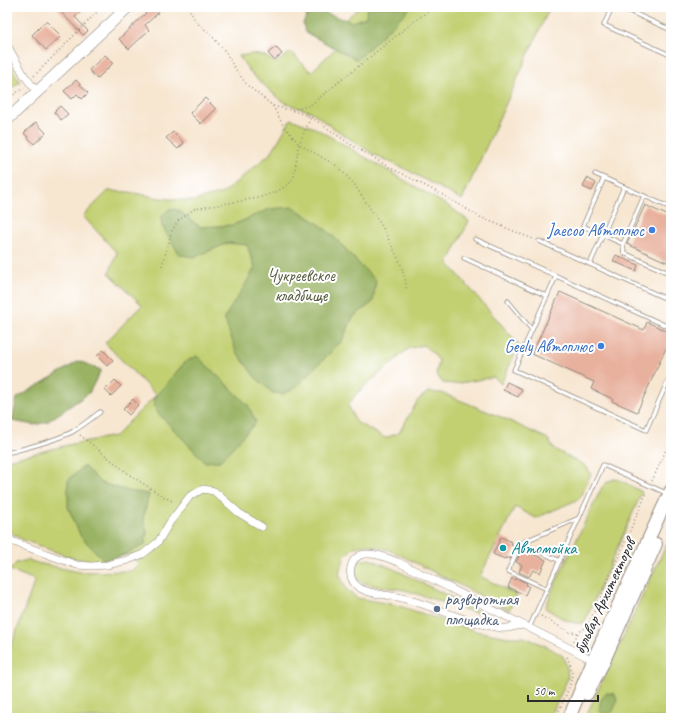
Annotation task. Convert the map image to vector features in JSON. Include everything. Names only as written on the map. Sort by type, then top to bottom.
[{"type":"main road","points":[[7,120],[128,7]]},
{"type":"main road","name":"бульвар Архитекторов","points":[[575,718],[597,662],[670,492]]},
{"type":"main road","name":"бульвар Архитекторов","points":[[569,718],[671,510]]},
{"type":"street","points":[[7,45],[29,82],[37,92]]},
{"type":"street","points":[[7,537],[14,542],[77,565],[107,565],[128,560],[143,554],[158,542],[170,522],[190,496],[203,489],[214,491],[239,513],[262,527]]},
{"type":"street","points":[[525,626],[503,628],[472,622],[404,599],[367,591],[359,588],[353,582],[350,573],[350,566],[357,557],[365,554],[378,555],[398,562],[597,662]]},
{"type":"lane","points":[[612,7],[604,25],[670,55],[671,52]]},
{"type":"lane","points":[[620,7],[671,30]]},
{"type":"lane","points":[[595,174],[671,208]]},
{"type":"lane","points":[[604,178],[583,226],[623,244]]},
{"type":"lane","points":[[590,264],[624,187]]},
{"type":"lane","points":[[644,196],[623,244],[624,253],[671,274]]},
{"type":"lane","points":[[475,239],[671,328]]},
{"type":"lane","points":[[539,241],[671,301]]},
{"type":"lane","points":[[464,258],[547,296]]},
{"type":"lane","points":[[556,276],[514,370],[646,430],[671,374]]},
{"type":"lane","points":[[508,301],[532,330]]},
{"type":"lane","points":[[7,453],[58,438],[88,422],[100,412]]},
{"type":"lane","points":[[525,626],[535,614],[603,464],[649,486],[670,492]]},
{"type":"lane","points":[[547,589],[508,571],[521,543],[579,518]]},
{"type":"lane","points":[[521,543],[560,561]]},
{"type":"path","points":[[7,99],[24,88],[102,7]]},
{"type":"path","points":[[188,7],[196,22],[210,34],[225,51],[234,67],[248,86],[273,106],[311,117],[350,144],[389,168],[443,195],[480,217],[539,241]]},
{"type":"path","points":[[290,110],[309,106],[434,7]]},
{"type":"path","points":[[273,106],[282,125],[299,144],[337,166],[354,184],[383,228],[400,262],[406,282],[406,292]]},
{"type":"path","points":[[162,266],[172,231],[178,220],[194,209],[258,198],[276,192],[289,184],[294,176],[299,144],[311,117]]},
{"type":"path","points":[[73,431],[82,436],[130,475],[159,494],[183,505]]},
{"type":"path","points":[[535,614],[569,632],[578,633],[585,628],[593,614],[671,439]]},
{"type":"path","points":[[556,718],[572,675],[567,656]]},
{"type":"green space","points":[[360,7],[550,7],[462,200],[409,171],[373,154],[312,112],[280,100],[250,72],[239,56],[253,54],[265,56],[276,63],[291,52],[311,72],[343,41],[332,31]]},
{"type":"green space","points":[[367,7],[411,7],[357,60],[305,32],[303,23],[311,8],[352,22],[366,17]]},
{"type":"green space","points":[[7,59],[20,82],[7,91]]},
{"type":"green space","name":"Чукреевское кладбище","points":[[291,119],[317,129],[450,207],[469,221],[448,263],[519,345],[501,384],[494,377],[455,384],[443,383],[436,374],[439,361],[433,353],[423,345],[408,349],[358,392],[348,405],[356,422],[385,438],[399,433],[418,400],[428,392],[442,393],[501,417],[548,439],[554,449],[586,466],[591,474],[579,499],[536,518],[515,507],[480,576],[517,595],[509,610],[386,549],[366,545],[354,547],[345,556],[339,573],[346,589],[357,598],[396,605],[476,631],[508,637],[524,637],[548,647],[563,656],[567,668],[568,678],[550,718],[7,718],[7,658],[35,580],[10,570],[16,563],[28,560],[80,572],[131,571],[138,564],[133,554],[95,561],[72,558],[21,539],[7,529],[7,460],[72,444],[115,436],[156,395],[105,343],[142,305],[109,273],[117,253],[83,216],[108,191],[129,192],[160,198],[193,201],[223,193],[271,153]]},
{"type":"green space","name":"Чукреевское кладбище","points":[[293,207],[322,226],[376,280],[373,302],[353,317],[342,341],[294,389],[283,394],[273,393],[255,377],[236,351],[224,318],[255,267],[247,245],[228,243],[195,257],[180,255],[162,226],[161,217],[169,209],[178,210],[200,227],[233,225],[269,209]]},
{"type":"green space","points":[[197,356],[248,405],[256,422],[220,461],[205,462],[156,411],[153,399],[185,362]]},
{"type":"green space","points":[[79,361],[101,370],[89,393],[47,422],[34,425],[12,421],[17,398]]},
{"type":"green space","points":[[84,466],[101,483],[128,491],[149,494],[143,519],[147,532],[145,545],[118,557],[104,560],[81,537],[68,507],[68,480]]},
{"type":"green space","points":[[614,479],[620,480],[642,492],[584,623],[574,623],[563,619],[545,608],[554,586],[602,487]]},
{"type":"green space","points":[[671,535],[671,718],[585,718]]},
{"type":"green space","points":[[370,559],[394,569],[497,620],[405,590],[370,585],[357,580],[355,570],[357,563],[362,560]]},
{"type":"green space","points":[[606,693],[615,694],[617,701],[613,711],[606,716],[599,710],[601,700]]},
{"type":"building","points":[[56,7],[86,7],[75,17],[88,31],[83,35]]},
{"type":"building","points":[[152,7],[155,7],[159,12],[145,25],[149,30],[129,49],[119,39]]},
{"type":"building","points":[[46,21],[61,36],[46,50],[32,35]]},
{"type":"building","points":[[276,47],[282,54],[274,60],[268,53]]},
{"type":"building","points":[[105,55],[113,63],[97,79],[89,70]]},
{"type":"building","points":[[76,80],[88,93],[82,99],[77,94],[72,99],[64,91]]},
{"type":"building","points":[[205,98],[216,109],[201,124],[190,113]]},
{"type":"building","points":[[60,106],[68,114],[61,120],[54,112]]},
{"type":"building","points":[[36,122],[46,133],[34,144],[24,133]]},
{"type":"building","points":[[173,132],[184,143],[178,149],[166,138]]},
{"type":"building","points":[[587,178],[596,183],[592,191],[583,187]]},
{"type":"building","name":"Jaecoo Автоплюс","points":[[645,205],[671,217],[671,264],[627,244]]},
{"type":"building","points":[[616,255],[638,265],[636,271],[613,261]]},
{"type":"building","name":"Geely Автоплюс","points":[[560,292],[644,330],[647,322],[671,333],[671,337],[637,412],[612,401],[613,399],[591,389],[594,382],[532,354]]},
{"type":"building","points":[[103,350],[113,360],[107,366],[97,356]]},
{"type":"building","points":[[115,380],[121,386],[111,396],[105,390]]},
{"type":"building","points":[[507,382],[522,389],[518,397],[503,390]]},
{"type":"building","points":[[133,399],[138,405],[129,415],[123,409]]},
{"type":"building","name":"Автомойка","points":[[501,537],[512,542],[511,545],[516,547],[510,559],[506,557],[505,559],[493,554]]},
{"type":"building","points":[[522,549],[546,560],[540,573],[533,570],[529,577],[519,572],[522,565],[516,562]]},
{"type":"building","points":[[512,578],[516,580],[516,578],[527,583],[526,585],[529,586],[525,595],[508,587]]},
{"type":"place","name":"Jaecoo Автоплюс","points":[[652,230]]},
{"type":"place","name":"Geely Автоплюс","points":[[601,346]]},
{"type":"place","name":"Автомойка","points":[[503,548]]},
{"type":"place","name":"разворотная площадка","points":[[437,609]]}]
